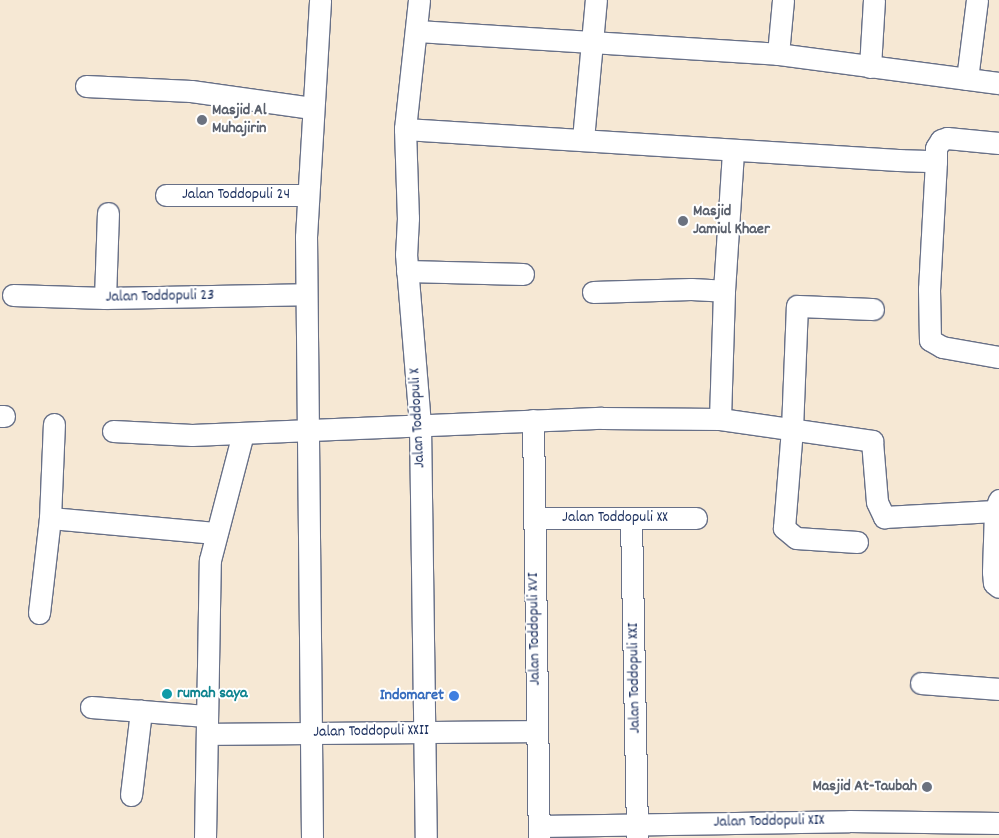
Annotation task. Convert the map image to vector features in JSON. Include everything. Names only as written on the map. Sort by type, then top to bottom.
[{"type":"street","points":[[312,838],[306,294],[307,195],[320,0]]},
{"type":"street","name":"Jalan Toddopuli X","points":[[414,0],[416,31],[405,129],[407,271],[420,424],[426,838]]},
{"type":"street","points":[[583,139],[596,0]]},
{"type":"street","points":[[778,54],[783,0]]},
{"type":"street","points":[[870,67],[874,0]]},
{"type":"street","points":[[967,79],[976,0]]},
{"type":"street","points":[[416,31],[592,44],[778,54],[999,83]]},
{"type":"street","points":[[86,86],[191,91],[312,108]]},
{"type":"street","points":[[405,129],[583,139],[733,151],[936,161]]},
{"type":"street","points":[[999,143],[947,138],[941,140],[936,148],[928,320],[930,340],[942,348],[999,356]]},
{"type":"street","points":[[720,419],[724,291],[733,151]]},
{"type":"street","name":"Jalan Toddopuli 24","points":[[166,195],[307,195]]},
{"type":"street","points":[[105,298],[108,213]]},
{"type":"street","points":[[407,271],[523,274]]},
{"type":"street","points":[[593,292],[692,289],[724,291]]},
{"type":"street","name":"Jalan Toddopuli 23","points":[[13,295],[105,298],[306,294]]},
{"type":"street","points":[[857,542],[796,538],[787,533],[783,520],[792,429],[797,306],[873,309]]},
{"type":"street","points":[[113,431],[192,435],[243,434],[307,428],[533,420],[720,419],[872,441],[877,502],[884,517],[997,505],[994,583],[999,587]]},
{"type":"street","name":"Jalan Toddopuli XVI","points":[[533,420],[536,730],[539,832]]},
{"type":"street","points":[[39,613],[50,518],[54,424]]},
{"type":"street","points":[[205,838],[208,582],[215,533],[243,434]]},
{"type":"street","points":[[50,518],[215,533]]},
{"type":"street","name":"Jalan Toddopuli XX","points":[[534,518],[696,518]]},
{"type":"street","name":"Jalan Toddopuli XXI","points":[[632,519],[638,832]]},
{"type":"street","points":[[921,683],[999,689]]},
{"type":"street","name":"Jalan Toddopuli XXII","points":[[91,707],[141,711],[206,725],[312,732],[536,730]]},
{"type":"street","points":[[131,795],[141,711]]},
{"type":"street","name":"Jalan Toddopuli XIX","points":[[539,832],[742,833],[999,823]]},
{"type":"place","name":"Masjid Al Muhajirin","points":[[202,120]]},
{"type":"place","name":"Masjid Jamiul Khaer","points":[[683,221]]},
{"type":"place","name":"rumah saya","points":[[167,694]]},
{"type":"place","name":"Indomaret","points":[[454,696]]},
{"type":"place","name":"Masjid At-Taubah","points":[[927,787]]}]
